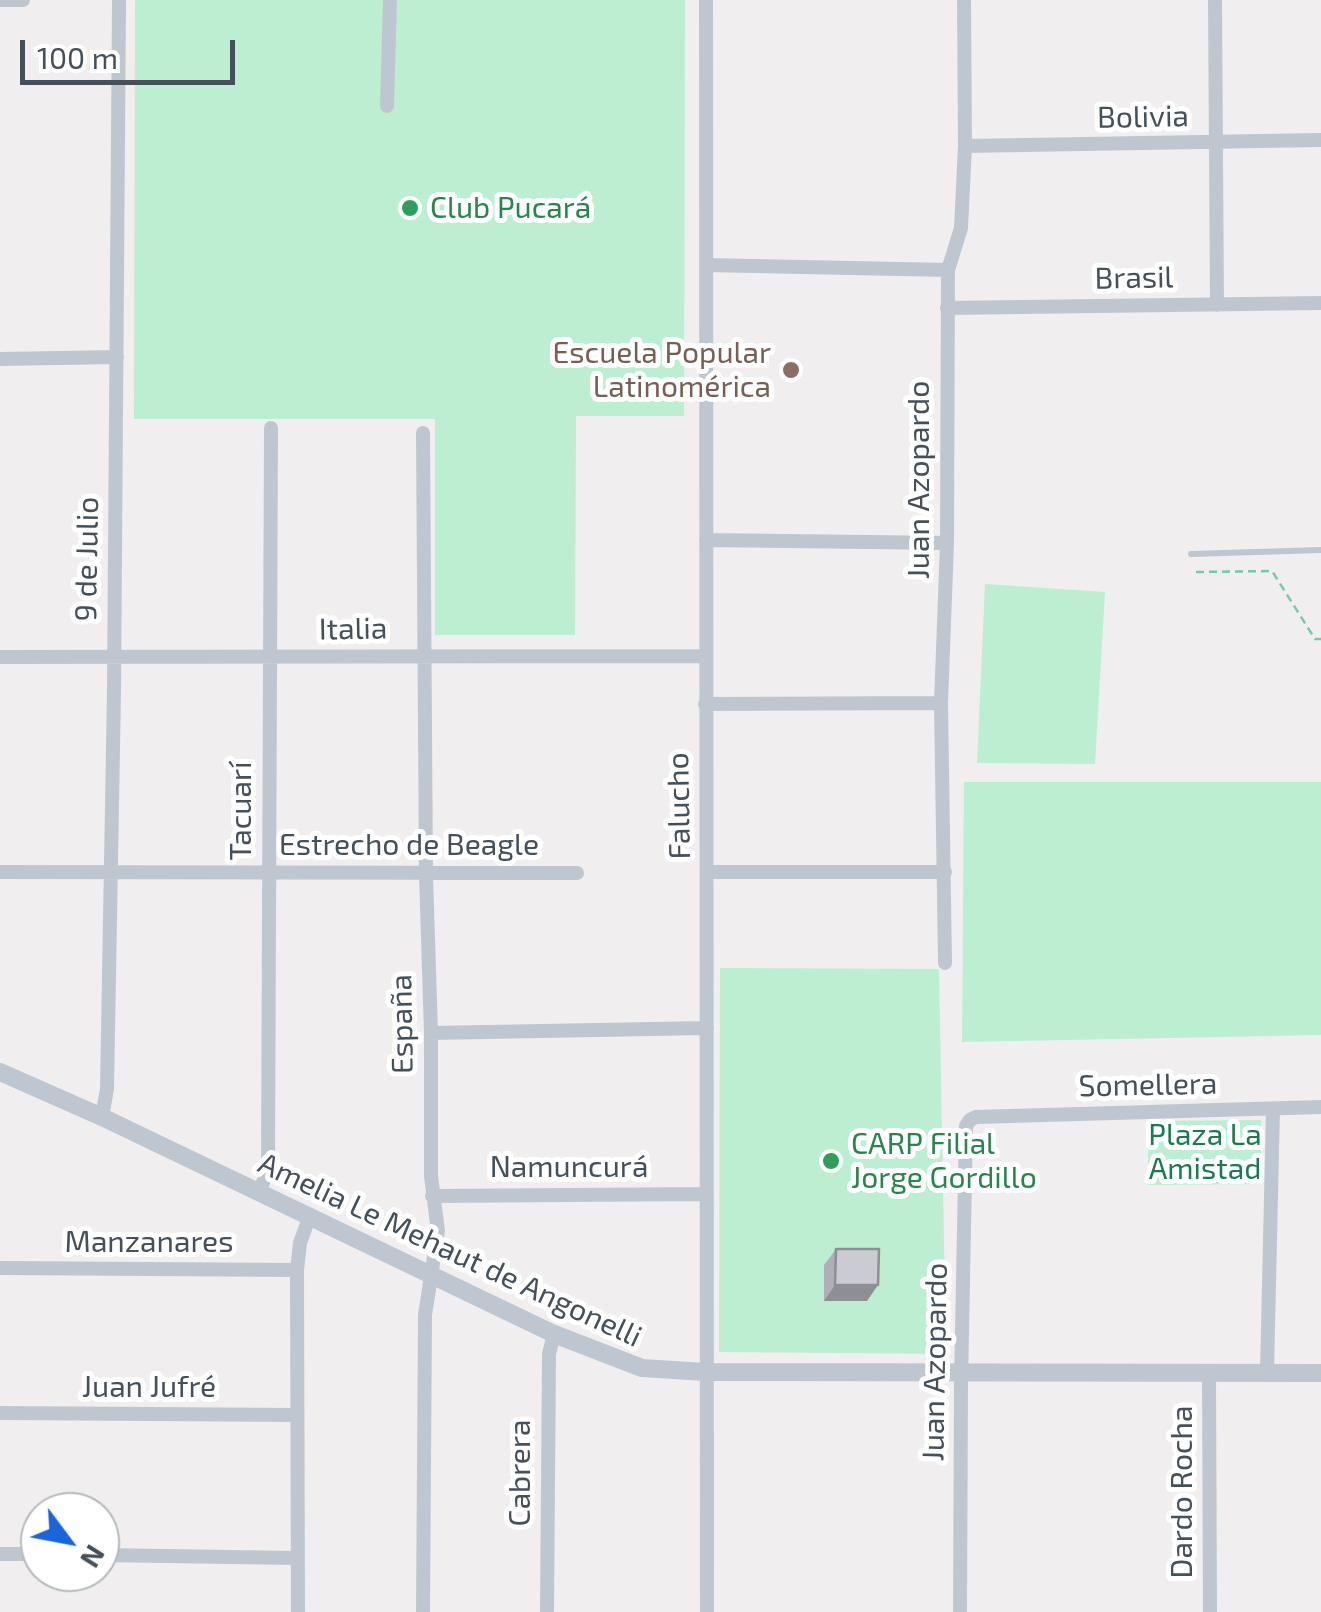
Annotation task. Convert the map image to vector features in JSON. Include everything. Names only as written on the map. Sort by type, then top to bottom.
[{"type":"street","points":[[0,0],[23,0]]},
{"type":"street","name":"9 de Julio","points":[[102,1118],[107,1088],[119,0]]},
{"type":"street","points":[[387,106],[390,0]]},
{"type":"street","name":"Falucho","points":[[706,0],[707,1612]]},
{"type":"street","name":"Juan Azopardo","points":[[946,962],[941,703],[947,543],[947,308],[948,270],[960,228],[965,146],[964,0]]},
{"type":"street","points":[[1215,0],[1217,305]]},
{"type":"street","name":"Bolivia","points":[[965,146],[1321,140]]},
{"type":"street","points":[[706,265],[948,270]]},
{"type":"street","name":"Brasil","points":[[947,308],[1321,303]]},
{"type":"street","points":[[0,359],[118,357]]},
{"type":"street","name":"Tacuarí","points":[[258,1192],[268,1172],[271,428]]},
{"type":"street","name":"España","points":[[422,433],[432,1196],[438,1230],[425,1316],[423,1612]]},
{"type":"street","points":[[706,540],[947,543]]},
{"type":"street","name":"Italia","points":[[0,656],[706,656]]},
{"type":"street","points":[[705,704],[941,703]]},
{"type":"street","name":"Estrecho de Beagle","points":[[0,872],[577,873]]},
{"type":"street","points":[[707,872],[945,872]]},
{"type":"street","points":[[431,1033],[707,1028]]},
{"type":"street","name":"Amelia Le Mehaut de Angonelli","points":[[0,1072],[554,1334],[642,1368],[705,1372],[1321,1372]]},
{"type":"street","name":"Somellera","points":[[976,1117],[1321,1107]]},
{"type":"street","points":[[1267,1372],[1274,1110]]},
{"type":"street","name":"Juan Azopardo","points":[[960,1612],[966,1126],[976,1117]]},
{"type":"street","name":"Namuncurá","points":[[432,1196],[706,1194]]},
{"type":"street","points":[[298,1612],[298,1270],[300,1243],[309,1218]]},
{"type":"street","name":"Manzanares","points":[[0,1268],[298,1270]]},
{"type":"street","name":"Cabrera","points":[[547,1612],[549,1354],[554,1334]]},
{"type":"street","name":"Dardo Rocha","points":[[1209,1372],[1210,1612]]},
{"type":"street","name":"Juan Jufré","points":[[0,1413],[297,1415]]},
{"type":"street","points":[[120,1555],[297,1558]]},
{"type":"lane","points":[[1191,554],[1321,550]]},
{"type":"path","points":[[1196,572],[1272,571],[1316,639],[1321,639]]},
{"type":"green space","name":"Club Pucará","points":[[135,0],[685,0],[684,416],[576,416],[575,635],[435,635],[435,419],[134,419]]},
{"type":"green space","points":[[985,584],[1105,592],[1095,764],[977,763]]},
{"type":"green space","points":[[964,782],[1321,782],[1321,1035],[962,1042]]},
{"type":"green space","name":"CARP Filial Jorge Gordillo","points":[[720,968],[939,969],[946,1354],[719,1352]]},
{"type":"green space","name":"Plaza La Amistad","points":[[1261,1120],[1261,1184],[1148,1185],[1148,1121]]},
{"type":"building","points":[[836,1249],[879,1249],[878,1285],[835,1285]]},
{"type":"place","name":"Club Pucará","points":[[410,208]]},
{"type":"place","name":"Escuela Popular Latinomérica","points":[[791,370]]},
{"type":"place","name":"CARP Filial Jorge Gordillo","points":[[831,1161]]}]
